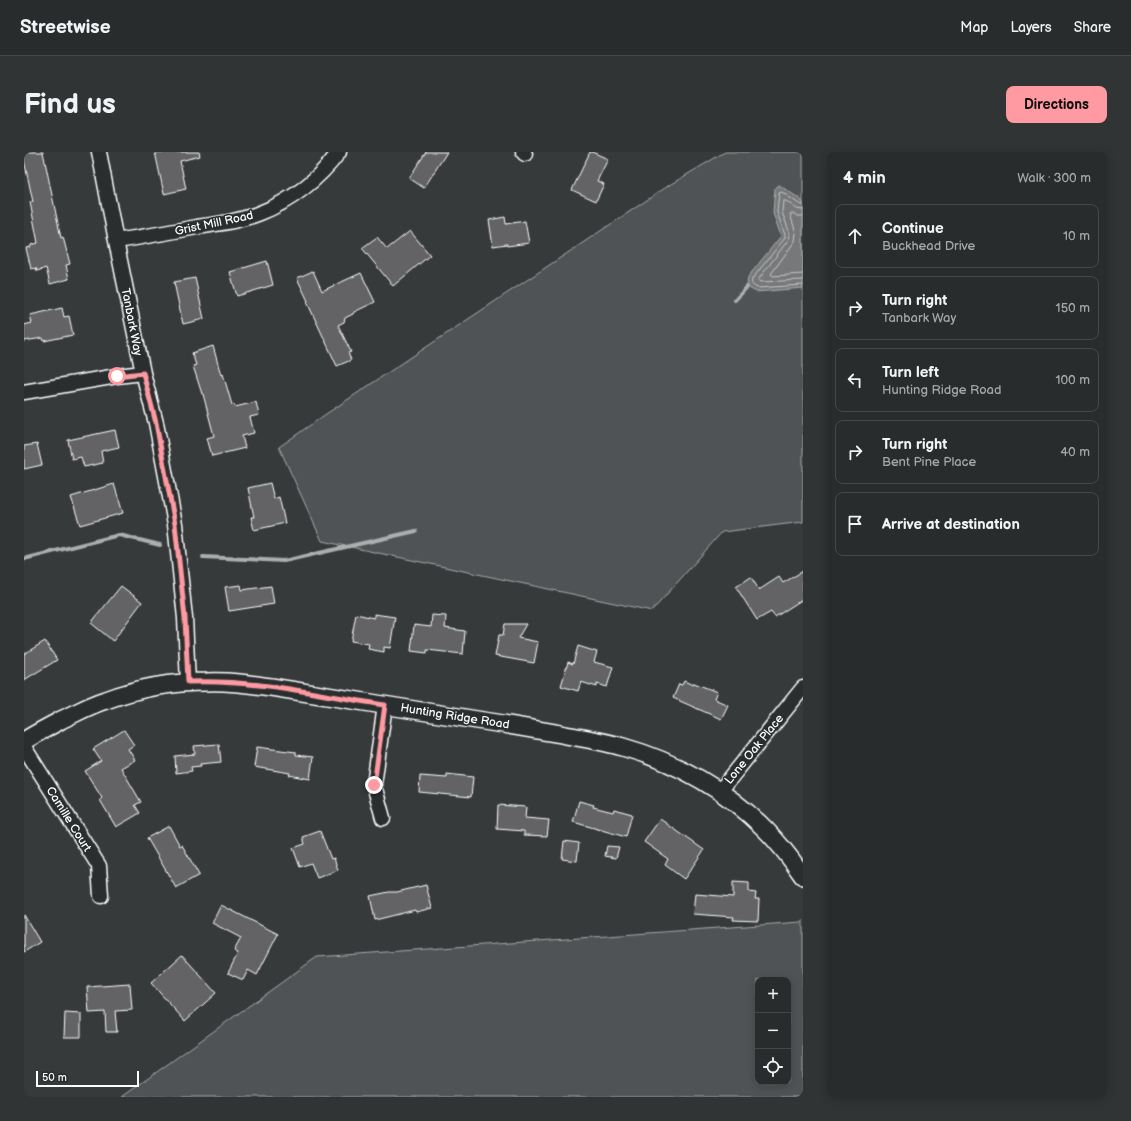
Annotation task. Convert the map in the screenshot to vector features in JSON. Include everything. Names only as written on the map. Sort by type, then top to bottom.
[{"type":"street","name":"Tanbark Way","points":[[99,152],[143,373],[156,423],[175,524],[185,618],[188,682]]},
{"type":"street","name":"Grist Mill Road","points":[[116,241],[228,222],[260,213],[309,185],[329,165],[339,152]]},
{"type":"street","points":[[24,392],[143,373]]},
{"type":"street","name":"Hunting Ridge Road","points":[[24,741],[34,734],[81,710],[105,700],[143,689],[188,682],[241,683],[271,687],[584,738],[622,746],[645,754],[670,764],[704,781],[733,802],[765,829],[791,859],[803,876]]},
{"type":"street","name":"Lone Oak Place","points":[[720,792],[803,688]]},
{"type":"street","points":[[383,818],[374,785],[385,705]]},
{"type":"street","name":"Camille Court","points":[[24,747],[98,866],[101,896]]},
{"type":"shaded area","points":[[725,152],[803,152],[803,522],[722,532],[652,611],[322,541],[279,447],[326,414],[671,184]]},
{"type":"shaded area","points":[[803,920],[803,1097],[122,1097],[317,957],[801,922]]},
{"type":"water","points":[[779,185],[800,199],[803,203],[803,288],[756,292],[747,287],[748,277],[781,236],[773,213],[775,188]]},
{"type":"building","points":[[24,152],[43,152],[61,238],[63,237],[70,264],[66,265],[69,279],[50,284],[46,268],[37,271],[36,268],[31,269],[26,248],[38,243],[30,202],[33,202],[24,160]]},
{"type":"building","points":[[155,152],[199,152],[200,156],[180,161],[186,189],[164,194]]},
{"type":"building","points":[[426,152],[447,152],[424,188],[409,178]]},
{"type":"building","points":[[590,152],[608,159],[597,181],[604,184],[596,201],[572,190]]},
{"type":"building","points":[[505,217],[506,224],[525,221],[529,243],[493,246],[489,220]]},
{"type":"building","points":[[410,231],[430,255],[393,286],[362,248],[377,237],[387,249]]},
{"type":"building","points":[[267,261],[273,285],[237,296],[230,272]]},
{"type":"building","points":[[313,271],[322,291],[361,273],[375,302],[354,312],[345,318],[344,322],[338,325],[351,352],[348,353],[351,360],[337,366],[297,278]]},
{"type":"building","points":[[195,278],[204,319],[183,324],[174,282]]},
{"type":"building","points":[[62,308],[64,317],[69,316],[73,335],[44,341],[43,338],[24,341],[24,325],[32,323],[30,315]]},
{"type":"building","points":[[213,346],[221,375],[223,374],[232,405],[234,404],[235,407],[256,402],[259,415],[250,417],[254,433],[242,436],[245,448],[212,456],[207,438],[214,436],[203,394],[193,366],[196,365],[192,353]]},
{"type":"building","points":[[115,430],[119,447],[101,451],[103,463],[84,467],[81,457],[72,459],[68,440]]},
{"type":"building","points":[[37,444],[42,465],[24,469],[24,446]]},
{"type":"building","points":[[270,483],[274,499],[279,497],[285,523],[254,530],[251,517],[254,517],[248,488]]},
{"type":"building","points":[[114,484],[123,513],[80,525],[71,497]]},
{"type":"building","points":[[803,571],[803,599],[775,617],[771,612],[757,620],[736,587],[751,577],[759,590],[779,577],[783,583]]},
{"type":"building","points":[[241,585],[242,590],[271,586],[274,604],[229,611],[225,587]]},
{"type":"building","points":[[121,586],[142,602],[113,641],[91,623]]},
{"type":"building","points":[[356,614],[374,618],[374,614],[395,617],[390,648],[384,647],[384,652],[368,649],[369,644],[351,641]]},
{"type":"building","points":[[432,615],[446,616],[445,628],[465,631],[463,654],[427,650],[427,653],[411,651],[414,625],[431,627]]},
{"type":"building","points":[[505,624],[526,624],[518,638],[538,642],[534,663],[495,656],[499,635],[503,635]]},
{"type":"building","points":[[45,641],[57,660],[24,680],[24,654]]},
{"type":"building","points":[[578,646],[597,652],[594,662],[613,667],[607,687],[597,684],[597,687],[581,682],[578,691],[561,686],[568,662],[573,664]]},
{"type":"building","points":[[684,681],[693,685],[694,683],[717,692],[714,699],[728,705],[721,719],[673,698],[679,684],[682,685]]},
{"type":"building","points":[[124,730],[134,745],[128,749],[135,760],[121,768],[141,802],[135,805],[140,813],[116,827],[100,800],[102,798],[85,771],[101,761],[93,749]]},
{"type":"building","points":[[219,744],[221,762],[200,764],[201,766],[191,767],[192,771],[176,773],[175,756],[195,754],[194,746]]},
{"type":"building","points":[[257,747],[296,752],[296,755],[313,757],[310,779],[289,775],[290,773],[254,767]]},
{"type":"building","points":[[447,774],[473,777],[471,797],[419,792],[420,776],[447,778]]},
{"type":"building","points":[[579,801],[594,805],[593,807],[613,812],[614,809],[632,814],[626,837],[573,822]]},
{"type":"building","points":[[498,805],[526,807],[525,818],[549,820],[547,836],[524,835],[524,831],[497,829]]},
{"type":"building","points":[[660,819],[704,850],[684,879],[665,865],[668,859],[644,842]]},
{"type":"building","points":[[169,826],[199,875],[176,888],[147,838]]},
{"type":"building","points":[[320,831],[331,859],[334,858],[338,870],[317,878],[311,863],[300,867],[293,848],[305,844],[303,837]]},
{"type":"building","points":[[564,841],[579,843],[577,861],[562,859]]},
{"type":"building","points":[[607,846],[619,847],[616,858],[605,856]]},
{"type":"building","points":[[733,882],[749,883],[749,892],[756,893],[755,899],[759,899],[758,921],[733,920],[734,917],[693,914],[695,894],[733,897]]},
{"type":"building","points":[[426,885],[432,908],[416,912],[415,910],[375,920],[370,896],[397,892]]},
{"type":"building","points":[[221,905],[278,934],[257,975],[248,970],[243,980],[228,973],[238,953],[234,951],[241,938],[212,923]]},
{"type":"building","points":[[24,915],[40,942],[24,952]]},
{"type":"building","points":[[182,955],[216,993],[185,1021],[151,983]]},
{"type":"building","points":[[130,984],[132,1010],[115,1011],[117,1032],[106,1032],[105,1012],[89,1013],[87,987]]},
{"type":"building","points":[[65,1013],[81,1014],[81,1037],[64,1037]]},
{"type":"waterway","points":[[735,300],[747,287]]},
{"type":"waterway","points":[[203,557],[284,561],[416,531]]},
{"type":"waterway","points":[[24,559],[119,535],[160,545]]},
{"type":"route","points":[[117,376],[143,373],[156,423],[175,524],[185,618],[188,682],[241,683],[385,705],[374,785]]}]
